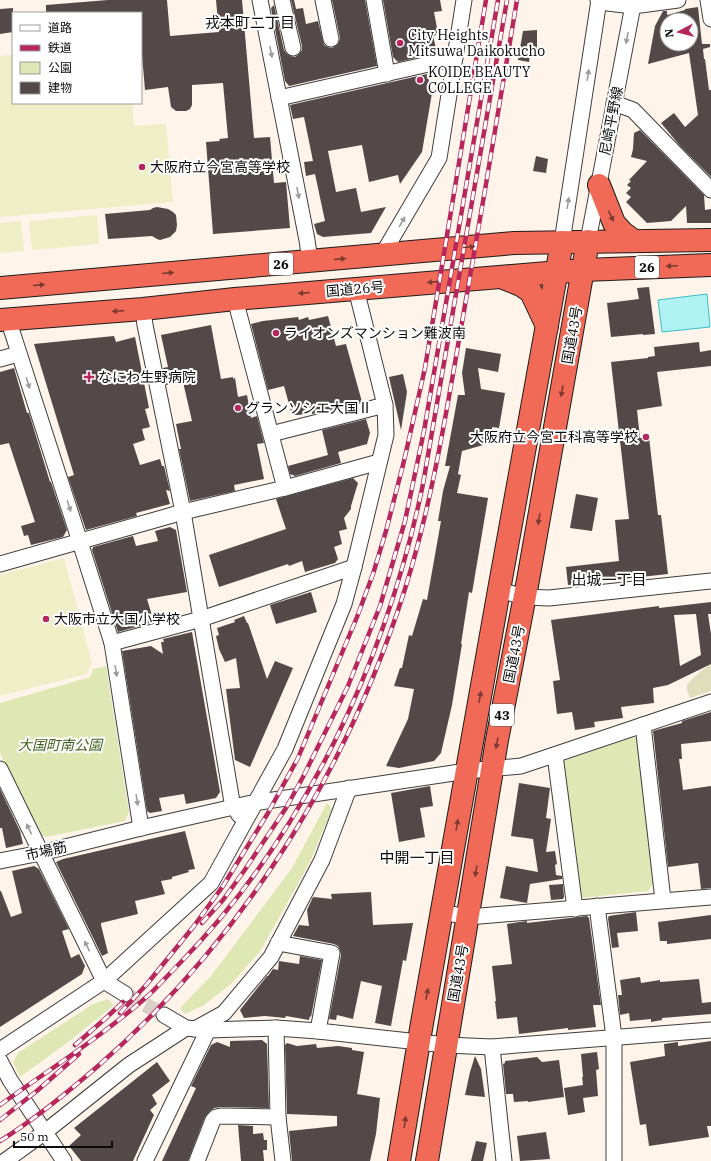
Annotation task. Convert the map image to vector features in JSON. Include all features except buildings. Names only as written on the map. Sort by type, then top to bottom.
[{"type":"highway","points":[[599,185],[614,223],[623,233],[634,241]]},
{"type":"highway","name":"26","points":[[0,288],[514,243],[711,240]]},
{"type":"highway","name":"国道43号","points":[[427,1161],[493,769],[588,241]]},
{"type":"highway","name":"国道43号","points":[[399,1161],[418,1042],[498,590],[562,242]]},
{"type":"highway","name":"国道26号","points":[[4,319],[144,309],[235,299],[557,272],[711,265]]},
{"type":"highway","points":[[500,277],[521,285],[531,292],[547,326]]},
{"type":"street","points":[[282,0],[293,48]]},
{"type":"street","points":[[323,0],[331,39]]},
{"type":"street","points":[[374,0],[387,74]]},
{"type":"street","points":[[382,255],[439,158],[464,0]]},
{"type":"street","points":[[599,0],[633,3],[678,0]]},
{"type":"street","name":"尼崎平野線","points":[[562,242],[599,0]]},
{"type":"street","points":[[708,0],[711,19]]},
{"type":"street","points":[[265,3],[279,98],[306,232],[310,261]]},
{"type":"street","name":"尼崎平野線","points":[[588,241],[633,3]]},
{"type":"street","points":[[279,98],[455,58]]},
{"type":"street","points":[[614,103],[633,110],[710,188]]},
{"type":"street","points":[[0,1050],[104,981],[211,883],[285,749],[344,604],[386,435],[385,405],[356,289]]},
{"type":"street","points":[[235,299],[285,488]]},
{"type":"street","points":[[144,309],[144,325],[183,512],[232,802],[244,825]]},
{"type":"street","points":[[4,319],[18,354],[112,643],[142,828]]},
{"type":"street","points":[[0,359],[18,354]]},
{"type":"street","points":[[271,434],[385,405]]},
{"type":"street","points":[[0,564],[183,512],[285,488],[379,462]]},
{"type":"street","points":[[112,643],[201,619],[354,567]]},
{"type":"street","points":[[498,590],[525,597],[548,598],[711,581]]},
{"type":"street","name":"市場筋","points":[[0,861],[41,853],[234,807],[349,788],[467,771],[521,766],[711,702]]},
{"type":"street","points":[[643,725],[663,900]]},
{"type":"street","points":[[556,755],[575,909]]},
{"type":"street","points":[[0,769],[104,981],[125,994]]},
{"type":"street","points":[[5,1161],[45,1132],[129,1065],[224,1013],[271,957],[322,860],[349,788]]},
{"type":"street","points":[[442,912],[468,917],[711,897]]},
{"type":"street","points":[[597,906],[614,1037],[614,1161]]},
{"type":"street","points":[[278,943],[332,953],[318,1031]]},
{"type":"street","points":[[164,1015],[196,1029],[276,1028],[446,1045],[492,1047],[711,1030]]},
{"type":"street","points":[[276,1028],[278,1118],[283,1161]]},
{"type":"street","points":[[145,1161],[196,1029]]},
{"type":"street","points":[[492,1047],[504,1161]]},
{"type":"street","points":[[0,1061],[10,1080],[64,1161]]},
{"type":"street","points":[[196,1161],[213,1120],[216,1117],[278,1118]]},
{"type":"green space","points":[[12,55],[12,104],[132,104],[134,126],[166,124],[173,202],[0,217],[0,56]]},
{"type":"green space","points":[[97,215],[99,244],[32,250],[29,221]]},
{"type":"green space","points":[[21,221],[24,251],[0,253],[0,223]]},
{"type":"green space","name":"大阪市立大国小学校","points":[[64,558],[92,663],[87,674],[0,696],[0,575]]},
{"type":"green space","points":[[711,664],[711,691],[690,698],[687,689],[688,684]]},
{"type":"green space","name":"大国町南公園","points":[[106,666],[129,812],[125,821],[46,837],[39,834],[0,753],[0,703],[90,677],[93,669]]},
{"type":"green space","points":[[632,736],[638,740],[653,884],[648,891],[580,898],[563,764],[565,760]]},
{"type":"green space","points":[[327,803],[332,809],[310,862],[261,950],[232,983],[204,1005],[185,1014],[180,1008],[211,976],[292,868]]},
{"type":"green space","points":[[108,999],[114,1005],[72,1039],[20,1077],[13,1062],[18,1053],[93,1004]]},
{"type":"water","points":[[707,294],[710,327],[662,332],[658,300]]},
{"type":"tunnel","points":[[125,994],[164,1015]]},
{"type":"railway","points":[[120,1013],[147,984],[194,926],[223,886],[268,813],[298,758],[357,617],[373,574],[404,461],[425,368],[486,0]]},
{"type":"railway","points":[[202,923],[223,900],[286,808],[348,686],[380,606],[405,521],[424,431],[498,0]]},
{"type":"railway","points":[[0,1105],[114,1024],[150,994],[180,963],[225,913],[266,859],[302,801],[335,741],[363,678],[387,614],[407,549],[423,484],[507,0]]},
{"type":"railway","points":[[0,1141],[26,1124],[98,1066],[150,1017],[199,964],[244,908],[284,848],[321,787],[353,723],[381,657],[405,589],[430,495],[475,251],[517,0]]},
{"type":"railway","points":[[75,1045],[123,1002]]},
{"type":"railway","points":[[0,1120],[38,1090],[79,1054]]},
{"type":"place","name":"City Heights Mitsuwa Daikokucho","points":[[400,43]]},
{"type":"place","name":"KOIDE BEAUTY COLLEGE","points":[[420,80]]},
{"type":"place","name":"大阪府立今宮高等学校","points":[[142,167]]},
{"type":"place","name":"ライオンズマンション難波南","points":[[276,333]]},
{"type":"place","name":"なにわ生野病院","points":[[89,377]]},
{"type":"place","name":"グランソシエ大国Ⅱ","points":[[238,408]]},
{"type":"place","name":"大阪府立今宮工科高等学校","points":[[646,437]]},
{"type":"place","name":"大阪市立大国小学校","points":[[46,619]]},
{"type":"district","name":"戎本町二丁目","points":[[250,22]]},
{"type":"district","name":"出城一丁目","points":[[609,579]]},
{"type":"district","name":"中開一丁目","points":[[417,857]]}]
